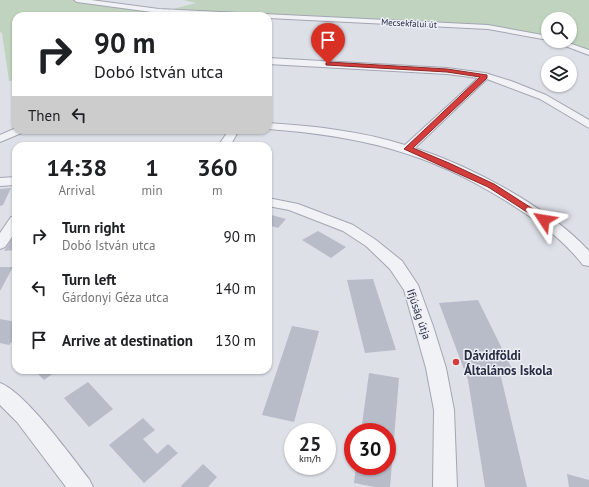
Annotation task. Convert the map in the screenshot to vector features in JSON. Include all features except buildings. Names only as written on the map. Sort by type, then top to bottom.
[{"type":"street","points":[[76,0],[159,11],[180,12]]},
{"type":"street","points":[[110,0],[152,6],[160,9],[159,11]]},
{"type":"street","name":"Mecsekfalui út","points":[[272,16],[488,27],[541,36]]},
{"type":"street","points":[[575,48],[589,53]]},
{"type":"street","points":[[272,61],[447,71],[485,76],[508,83],[543,97],[589,125]]},
{"type":"street","points":[[408,149],[485,76]]},
{"type":"street","points":[[272,126],[355,136],[408,149],[447,164],[491,185],[556,227],[589,261]]},
{"type":"street","points":[[0,139],[12,134]]},
{"type":"street","points":[[0,182],[12,181]]},
{"type":"street","name":"Ifjúság útja","points":[[272,203],[299,210],[348,228],[371,243],[396,265],[412,289],[436,368],[444,410],[445,487]]},
{"type":"street","points":[[0,244],[12,226]]},
{"type":"street","points":[[0,392],[24,415],[81,487]]},
{"type":"green space","points":[[0,0],[77,0],[165,11],[196,3],[183,0],[589,0],[589,53],[575,48],[577,48],[577,12],[541,12],[541,37],[504,29],[272,16],[272,12],[12,12],[12,81],[9,81],[2,33],[0,32]]},
{"type":"place","name":"Dávidföldi Általános Iskola","points":[[456,362]]},
{"type":"route","points":[[328,64],[447,71],[485,76],[408,149],[447,164],[491,185],[544,220]]}]
